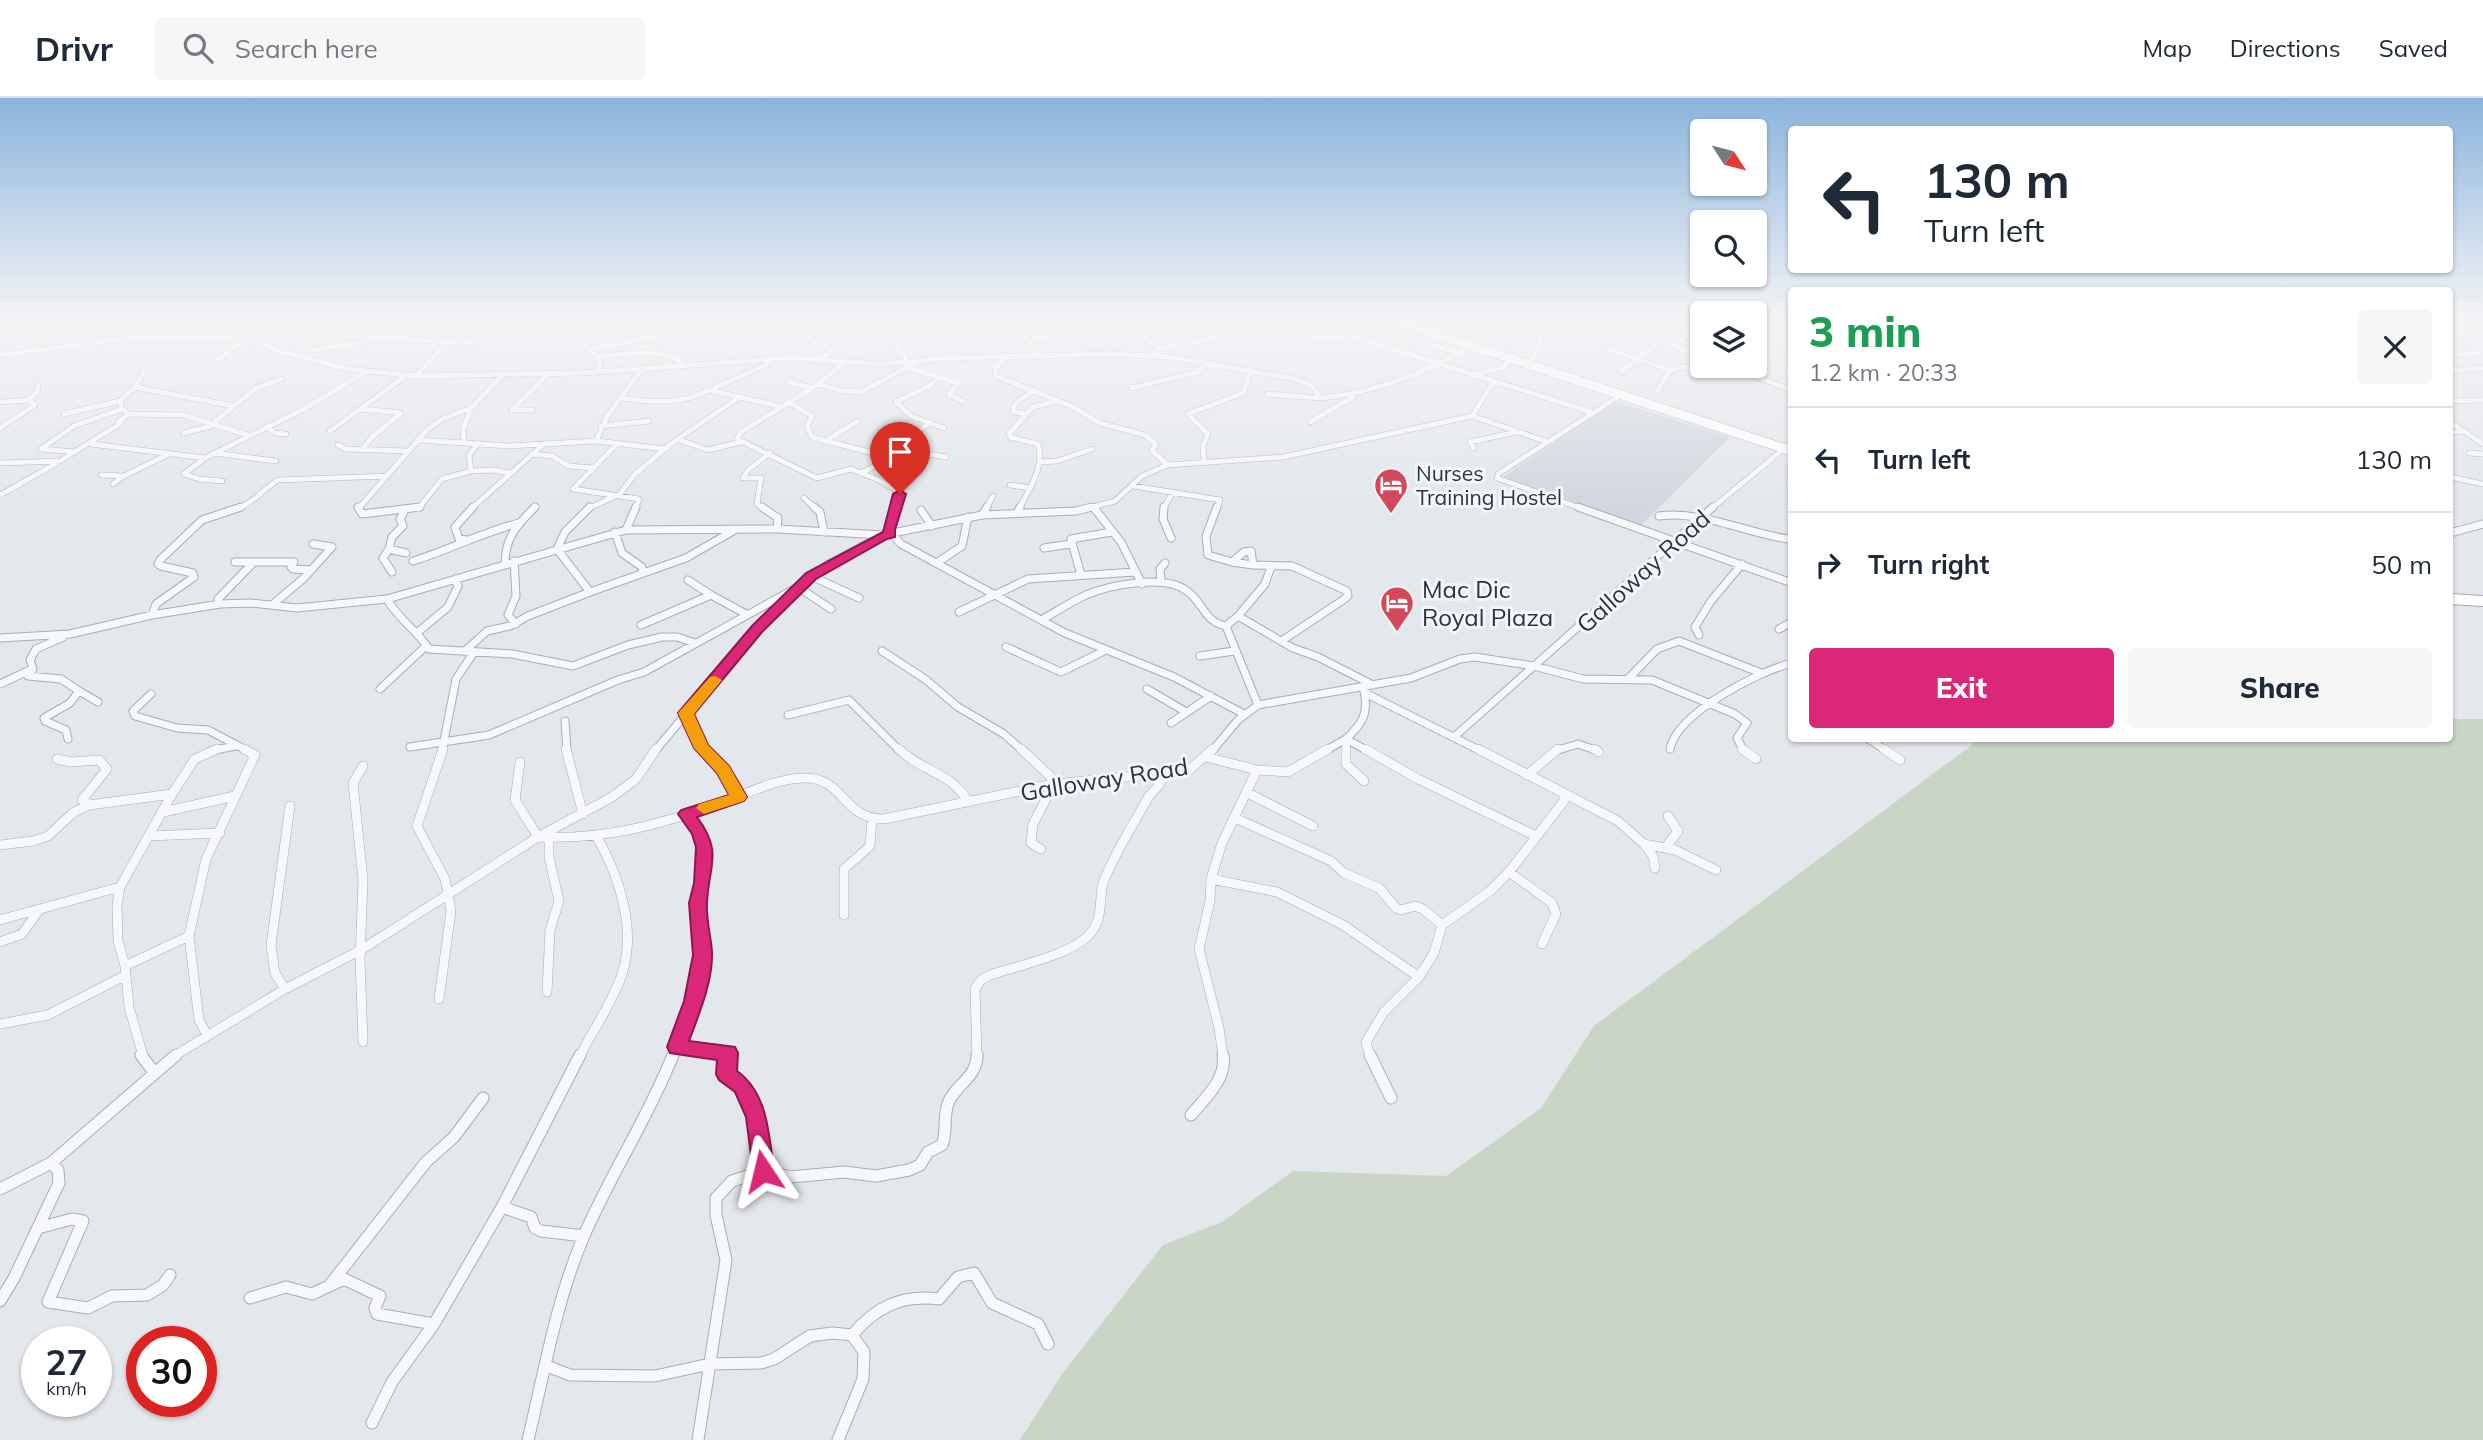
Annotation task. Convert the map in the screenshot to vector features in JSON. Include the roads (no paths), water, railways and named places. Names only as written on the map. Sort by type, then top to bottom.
[{"type":"main road","points":[[1570,378],[1788,445]]},
{"type":"main road","points":[[1579,378],[1788,445]]},
{"type":"main road","points":[[2453,594],[2483,595]]},
{"type":"main road","points":[[2453,599],[2483,601]]},
{"type":"street","points":[[64,414],[120,401],[141,378]]},
{"type":"street","points":[[222,481],[199,479],[184,474],[205,458],[357,378]]},
{"type":"street","points":[[330,430],[403,378]]},
{"type":"street","points":[[500,378],[471,408],[442,419],[418,440],[357,508],[362,514],[418,509],[442,479],[471,471],[493,470],[509,473]]},
{"type":"street","points":[[532,410],[512,410],[544,378]]},
{"type":"street","points":[[596,441],[601,426],[636,378]]},
{"type":"street","points":[[714,391],[716,387],[737,378]]},
{"type":"street","points":[[0,1189],[51,1163],[153,1071],[180,1051],[285,989],[361,950],[538,837],[583,814],[636,779],[686,713],[757,629],[798,587],[811,576],[887,535],[900,494],[881,481],[851,469],[817,478],[770,453],[741,442],[736,436],[826,378]]},
{"type":"street","points":[[792,380],[789,382],[793,385],[861,392],[886,378]]},
{"type":"street","points":[[938,378],[929,386],[896,402],[899,408],[927,425],[944,428]]},
{"type":"street","points":[[941,378],[958,383],[949,395],[963,401]]},
{"type":"street","points":[[1000,378],[1058,401],[1100,423],[1145,435],[1156,444],[1152,451],[1154,455],[1168,465]]},
{"type":"street","points":[[1131,388],[1174,378]]},
{"type":"street","points":[[1204,461],[1203,446],[1208,434],[1188,414],[1243,393],[1248,378]]},
{"type":"street","points":[[1283,378],[1311,385],[1321,398]]},
{"type":"street","points":[[1310,422],[1356,396],[1407,378]]},
{"type":"street","points":[[1484,378],[1594,413]]},
{"type":"street","points":[[1658,391],[1661,378]]},
{"type":"street","points":[[1760,378],[1788,388]]},
{"type":"street","points":[[185,431],[207,425],[256,388],[281,379]]},
{"type":"street","points":[[1472,416],[1494,381]]},
{"type":"street","points":[[0,402],[30,400],[37,392],[38,386]]},
{"type":"street","points":[[135,387],[233,406]]},
{"type":"street","points":[[621,398],[659,401],[692,399],[700,397],[705,391],[714,391],[783,407]]},
{"type":"street","points":[[1026,414],[1014,412],[1013,408],[1034,391]]},
{"type":"street","points":[[1268,394],[1321,398],[1356,396]]},
{"type":"street","points":[[1621,395],[1498,474],[1497,478],[1678,540],[1788,581]]},
{"type":"street","points":[[557,549],[565,532],[588,508],[620,494],[634,475],[677,439],[738,398]]},
{"type":"street","points":[[0,425],[12,421],[35,405],[30,400]]},
{"type":"street","points":[[2453,401],[2483,400]]},
{"type":"street","points":[[120,401],[122,409],[129,414],[188,417],[207,425],[222,426],[251,436]]},
{"type":"street","points":[[1017,513],[1031,488],[1041,451],[1038,444],[1009,435],[1033,407],[1058,401]]},
{"type":"street","points":[[790,403],[810,412],[812,416],[808,424],[812,437],[884,455],[890,460],[861,472]]},
{"type":"street","points":[[464,441],[463,429],[471,408]]},
{"type":"street","points":[[75,452],[41,449],[74,426],[122,409]]},
{"type":"street","points":[[361,409],[401,413],[372,437],[362,450]]},
{"type":"street","points":[[118,422],[129,414]]},
{"type":"street","points":[[0,495],[91,444],[121,423],[104,415]]},
{"type":"street","points":[[0,638],[70,634],[152,615],[220,604],[297,608],[387,598],[626,530],[777,529],[887,535],[982,515],[1051,514],[1094,508],[1115,500],[1142,476],[1168,465],[1204,461],[1256,461],[1283,457],[1472,416],[1548,442]]},
{"type":"street","points":[[601,426],[649,421]]},
{"type":"street","points":[[825,441],[858,421]]},
{"type":"street","points":[[2453,424],[2483,444]]},
{"type":"street","points":[[884,455],[927,425]]},
{"type":"street","points":[[267,427],[275,433],[286,434]]},
{"type":"street","points":[[1474,448],[1470,442],[1517,432]]},
{"type":"street","points":[[2453,432],[2483,435]]},
{"type":"street","points":[[677,439],[708,450],[741,442]]},
{"type":"street","points":[[418,440],[509,446],[596,441],[666,449]]},
{"type":"street","points":[[471,471],[467,465],[469,452],[471,447],[479,443]]},
{"type":"street","points":[[467,540],[459,539],[455,527],[509,473],[545,443]]},
{"type":"street","points":[[91,444],[205,458]]},
{"type":"street","points":[[617,444],[573,489],[636,497],[639,501],[626,530]]},
{"type":"street","points":[[338,445],[346,449],[408,451]]},
{"type":"street","name":"Galloway Road","points":[[872,819],[897,817],[1054,784],[1188,771],[1206,757],[1244,714],[1258,705],[1363,690],[1373,685],[1411,678],[1460,659],[1475,657],[1534,666],[1700,518],[1788,445]]},
{"type":"street","points":[[893,448],[946,457]]},
{"type":"street","points":[[1039,462],[1057,461],[1092,449]]},
{"type":"street","points":[[113,484],[124,475],[173,453]]},
{"type":"street","points":[[214,453],[276,461]]},
{"type":"street","points":[[770,453],[748,470],[743,478],[761,478],[757,505],[778,518],[777,529]]},
{"type":"street","points":[[2469,453],[2483,454]]},
{"type":"street","points":[[531,454],[551,456],[569,466],[593,468]]},
{"type":"street","points":[[0,463],[60,461]]},
{"type":"street","points":[[101,475],[124,475]]},
{"type":"street","points":[[152,615],[156,604],[194,577],[187,569],[161,566],[160,560],[210,516],[249,505],[263,489],[278,480],[388,476]]},
{"type":"street","points":[[2453,478],[2483,484]]},
{"type":"street","points":[[1010,485],[1031,488]]},
{"type":"street","points":[[1133,486],[1220,500],[1206,537],[1207,552],[1213,557],[1253,565],[1292,566],[1349,593],[1343,600],[1283,640]]},
{"type":"street","points":[[1171,538],[1161,515],[1162,508],[1173,492]]},
{"type":"street","points":[[982,515],[993,496]]},
{"type":"street","points":[[804,498],[820,512],[824,532]]},
{"type":"street","points":[[505,564],[505,546],[519,523],[535,507]]},
{"type":"street","points":[[1094,508],[1121,542],[1142,584]]},
{"type":"street","points":[[921,510],[932,526]]},
{"type":"street","points":[[392,572],[383,558],[392,537],[403,526],[400,519],[404,512]]},
{"type":"street","points":[[1659,516],[1680,513],[1759,535],[1788,539]]},
{"type":"street","points":[[938,562],[962,547],[968,517]]},
{"type":"street","points":[[412,561],[519,523]]},
{"type":"street","points":[[2453,532],[2483,524]]},
{"type":"street","points":[[439,999],[451,911],[445,879],[417,826],[441,758],[456,679],[470,651],[484,633],[516,624],[528,616],[643,573],[712,544],[733,531]]},
{"type":"street","points":[[615,532],[622,552],[642,567],[643,573]]},
{"type":"street","points":[[1082,575],[1071,538],[1112,532]]},
{"type":"street","points":[[887,535],[1104,651],[1174,677],[1244,714]]},
{"type":"street","points":[[272,605],[332,547],[313,544]]},
{"type":"street","points":[[1044,548],[1072,544]]},
{"type":"street","points":[[389,549],[407,553]]},
{"type":"street","points":[[557,549],[590,592]]},
{"type":"street","points":[[1232,562],[1244,552],[1251,551],[1253,565]]},
{"type":"street","points":[[514,561],[517,587],[508,615],[516,624]]},
{"type":"street","points":[[235,562],[294,562],[291,567],[293,569],[311,570]]},
{"type":"street","points":[[1161,582],[1160,569],[1165,563]]},
{"type":"street","points":[[220,604],[218,599],[252,564]]},
{"type":"street","points":[[1699,635],[1695,627],[1711,601],[1742,564]]},
{"type":"street","points":[[1227,626],[1265,584],[1271,567]]},
{"type":"street","points":[[959,612],[1028,579],[1135,572]]},
{"type":"street","points":[[811,576],[859,598]]},
{"type":"street","points":[[418,632],[438,619],[453,602],[458,586],[455,579]]},
{"type":"street","points":[[688,580],[746,614]]},
{"type":"street","points":[[1043,619],[1093,593],[1161,582],[1179,584],[1191,594],[1203,614],[1212,622],[1227,626]]},
{"type":"street","points":[[798,587],[831,609]]},
{"type":"street","points":[[410,747],[489,735],[618,680],[644,672],[798,587]]},
{"type":"street","points":[[640,625],[711,595]]},
{"type":"street","points":[[387,598],[392,609],[418,632],[425,647]]},
{"type":"street","points":[[1238,616],[1293,648],[1318,657],[1373,685]]},
{"type":"street","points":[[1779,629],[1788,624]]},
{"type":"street","points":[[1227,626],[1234,651],[1258,705]]},
{"type":"street","points":[[70,634],[36,649],[30,660],[33,669],[29,676],[56,677],[72,683],[79,691],[99,702]]},
{"type":"street","points":[[380,689],[425,647],[512,654],[578,666],[616,649],[662,637],[677,637],[695,643]]},
{"type":"street","points":[[1628,679],[1640,663],[1666,642],[1679,641],[1761,673]]},
{"type":"street","points":[[1006,647],[1061,671],[1069,670],[1104,651]]},
{"type":"street","points":[[882,651],[925,679],[958,707],[1004,734],[1037,762],[1054,784],[1034,824],[1031,843],[1041,849]]},
{"type":"street","points":[[1200,656],[1234,651]]},
{"type":"street","points":[[1670,749],[1672,739],[1706,703],[1731,692],[1761,673],[1788,664]]},
{"type":"street","points":[[1782,665],[1788,669]]},
{"type":"street","points":[[1454,737],[1534,666],[1583,679],[1652,680],[1745,719],[1747,723],[1739,733],[1738,743],[1741,749],[1756,759]]},
{"type":"street","points":[[0,684],[33,669]]},
{"type":"street","points":[[1147,689],[1186,712]]},
{"type":"street","points":[[1363,690],[1618,821],[1644,844],[1653,856],[1656,868]]},
{"type":"street","points":[[1206,757],[1257,770],[1288,772],[1346,739],[1365,719],[1368,712],[1363,690]]},
{"type":"street","points":[[68,740],[66,730],[45,721],[44,718],[70,703],[79,691]]},
{"type":"street","points":[[151,694],[133,711],[135,716],[177,728],[208,730],[221,735],[235,746]]},
{"type":"street","points":[[1171,723],[1210,696]]},
{"type":"street","points":[[788,715],[849,700],[880,727],[902,753],[953,782],[961,789],[968,802]]},
{"type":"street","points":[[686,713],[702,748],[723,769],[739,797]]},
{"type":"street","points":[[565,721],[570,780],[583,814]]},
{"type":"street","points":[[1346,739],[1346,764],[1364,781]]},
{"type":"street","points":[[1346,739],[1418,779],[1536,836]]},
{"type":"street","points":[[1527,775],[1555,749],[1569,743],[1577,742],[1599,752]]},
{"type":"street","points":[[1873,742],[1900,760]]},
{"type":"street","points":[[153,1071],[141,1054],[118,941],[117,905],[120,887],[192,759],[216,749],[235,746],[246,748],[255,755],[206,859],[190,936],[199,1020],[207,1035]]},
{"type":"street","points":[[57,759],[103,762],[107,769],[82,800],[89,805]]},
{"type":"street","points":[[520,762],[515,800],[538,837]]},
{"type":"street","points":[[363,766],[352,783],[358,813],[363,880],[363,1042]]},
{"type":"street","points":[[1191,1115],[1213,1089],[1225,1069],[1219,1028],[1199,948],[1210,901],[1211,879],[1222,843],[1257,770]]},
{"type":"street","points":[[698,1440],[718,1293],[726,1260],[716,1214],[716,1198],[732,1181],[763,1171],[791,1177],[844,1172],[876,1176],[909,1170],[920,1164],[928,1152],[942,1145],[946,1135],[944,1122],[949,1100],[966,1082],[977,1064],[975,989],[981,980],[990,975],[1070,948],[1096,927],[1102,912],[1102,886],[1149,796],[1160,784],[1162,775]]},
{"type":"street","points":[[538,837],[597,837],[686,814],[777,782],[822,778],[834,784],[848,807],[872,819],[872,841],[868,851],[844,869],[844,915]]},
{"type":"street","points":[[1246,792],[1312,826]]},
{"type":"street","points":[[0,845],[44,838],[74,812],[89,805],[172,794]]},
{"type":"street","points":[[1391,1098],[1366,1042],[1384,1012],[1419,977],[1434,953],[1442,925],[1490,891],[1509,872],[1564,801],[1564,795]]},
{"type":"street","points":[[163,812],[235,796]]},
{"type":"street","points":[[285,989],[275,973],[271,945],[290,806]]},
{"type":"street","points":[[528,1440],[566,1282],[584,1236],[662,1083],[694,1001],[703,955],[698,903],[704,847],[700,832],[686,814]]},
{"type":"street","points":[[1667,847],[1678,831],[1668,816]]},
{"type":"street","points":[[1235,818],[1302,846],[1331,862],[1344,873],[1379,888],[1396,908],[1401,910],[1415,906],[1423,909],[1442,925]]},
{"type":"street","points":[[149,836],[220,833]]},
{"type":"street","points":[[372,1423],[392,1382],[434,1324],[502,1207],[622,974],[625,961],[621,898],[615,870],[597,837]]},
{"type":"street","points":[[547,992],[550,930],[559,901],[548,857],[549,838]]},
{"type":"street","points":[[1644,844],[1667,847],[1716,870]]},
{"type":"street","points":[[1509,872],[1552,903],[1556,914],[1542,944]]},
{"type":"street","points":[[1211,879],[1277,892],[1343,925],[1419,977]]},
{"type":"street","points":[[0,920],[120,887]]},
{"type":"street","points":[[0,942],[22,934],[40,910]]},
{"type":"street","points":[[0,1024],[48,1015],[190,936]]},
{"type":"street","points":[[677,1047],[728,1053],[726,1074],[743,1086],[757,1117],[763,1171]]},
{"type":"street","points":[[329,1286],[426,1162],[454,1137],[483,1098]]},
{"type":"street","points":[[0,1301],[59,1183],[58,1170],[51,1163]]},
{"type":"street","points":[[502,1207],[531,1217],[535,1228],[541,1231],[584,1236]]},
{"type":"street","points":[[38,1228],[72,1219],[83,1221],[79,1235],[50,1289],[48,1302],[88,1308],[112,1296],[147,1295],[163,1285],[170,1275]]},
{"type":"street","points":[[852,1335],[878,1307],[924,1296],[939,1299],[957,1276],[966,1272],[974,1273],[992,1303],[1038,1324],[1048,1344]]},
{"type":"street","points":[[250,1298],[286,1287],[312,1293],[344,1279],[380,1296],[375,1308],[377,1314],[434,1324]]},
{"type":"street","points":[[547,1366],[570,1375],[655,1376],[710,1364],[761,1363],[774,1359],[810,1336],[832,1332],[852,1335],[864,1352],[863,1379],[838,1440]]},
{"type":"place","name":"Nurses Training Hostel","points":[[1391,515]]},
{"type":"place","name":"Mac Dic Royal Plaza","points":[[1397,633]]}]
